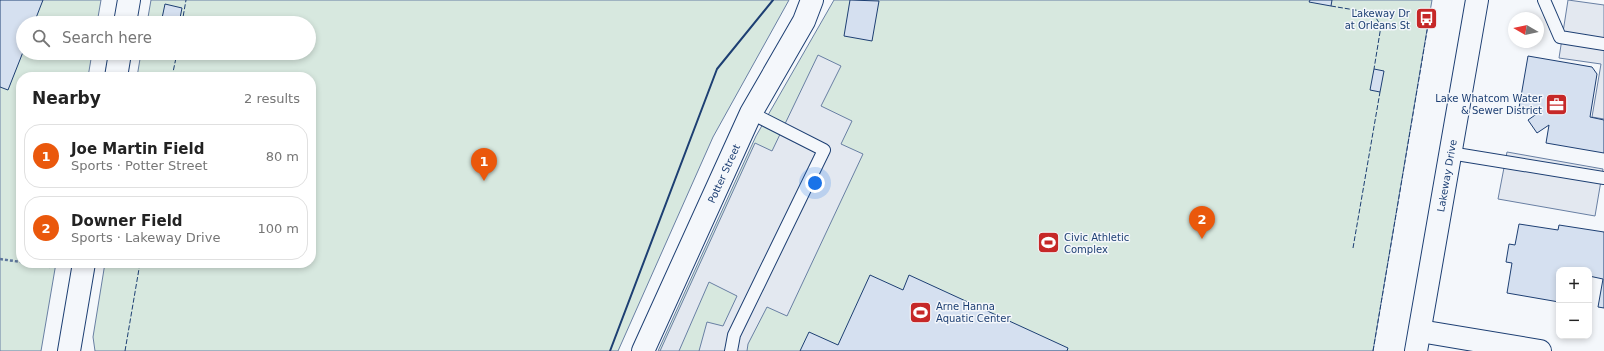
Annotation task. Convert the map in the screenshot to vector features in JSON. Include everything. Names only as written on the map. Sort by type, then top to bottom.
[{"type":"street","points":[[126,16],[129,0]]},
{"type":"street","name":"Potter Street","points":[[643,351],[751,113],[804,21],[812,0]]},
{"type":"street","name":"Lakeway Drive","points":[[1418,341],[1477,0]]},
{"type":"street","points":[[117,72],[119,60]]},
{"type":"street","points":[[69,351],[83,268]]},
{"type":"street","points":[[1418,341],[1540,351]]},
{"type":"lane","points":[[1544,0],[1560,37],[1604,44]]},
{"type":"lane","points":[[731,351],[734,335],[824,150],[751,113]]},
{"type":"lane","points":[[1450,153],[1604,178]]},
{"type":"path","points":[[0,259],[16,261]]},
{"type":"shaded area","points":[[0,0],[101,0],[98,16],[16,16],[16,60],[91,60],[89,72],[16,72],[16,268],[55,268],[41,351],[0,351]]},
{"type":"shaded area","points":[[151,0],[789,0],[713,137],[618,351],[95,351],[93,337],[104,268],[316,268],[316,72],[138,72],[140,60],[316,60],[316,16],[148,16]]},
{"type":"shaded area","name":"Civic Athletic Complex","points":[[834,0],[1432,0],[1373,351],[658,351],[756,136]]},
{"type":"shaded area","points":[[1568,0],[1604,5],[1604,119],[1592,117],[1601,64],[1559,58]]},
{"type":"shaded area","points":[[818,55],[841,66],[821,106],[852,121],[841,144],[863,154],[787,316],[767,307],[748,344],[747,351],[699,351],[707,322],[723,326],[737,296],[709,282],[679,351],[660,351],[755,143],[772,151]]},
{"type":"shaded area","points":[[1507,152],[1603,169],[1595,216],[1498,199]]},
{"type":"building","points":[[0,0],[43,0],[37,16],[16,16],[16,60],[20,60],[8,90],[0,87]]},
{"type":"building","points":[[850,0],[879,1],[872,41],[844,36]]},
{"type":"building","points":[[1310,0],[1332,0],[1331,6],[1309,2]]},
{"type":"building","points":[[165,4],[182,8],[180,16],[162,16]]},
{"type":"building","points":[[1528,56],[1592,67],[1597,74],[1590,117],[1604,120],[1604,153],[1546,143],[1549,125],[1537,133],[1528,120],[1541,111],[1519,108]]},
{"type":"building","points":[[1374,69],[1384,71],[1380,92],[1370,90]]},
{"type":"building","points":[[1519,224],[1558,230],[1559,225],[1604,232],[1604,308],[1598,307],[1603,279],[1592,277],[1592,267],[1556,267],[1556,301],[1507,293],[1512,263],[1506,262],[1509,244],[1515,245]]},
{"type":"building","name":"Arne Hanna Aquatic Center","points":[[870,275],[903,290],[909,275],[1068,348],[1067,351],[800,351],[809,332],[838,345]]},
{"type":"fence","points":[[183,16],[186,0]]},
{"type":"fence","points":[[1331,6],[1373,13],[1381,26],[1374,69]]},
{"type":"fence","points":[[1373,351],[1428,25]]},
{"type":"fence","points":[[173,72],[176,60]]},
{"type":"fence","points":[[1353,248],[1380,92]]},
{"type":"fence","points":[[125,351],[139,268]]},
{"type":"wall","points":[[610,351],[717,69],[773,0]]},
{"type":"place","name":"Lakeway Dr at Orleans St","points":[[1426,19]]},
{"type":"place","name":"Lake Whatcom Water & Sewer District","points":[[1557,104]]},
{"type":"place","name":"Joe Martin Field","points":[[484,181]]},
{"type":"place","name":"Downer Field","points":[[1202,239]]},
{"type":"place","name":"Civic Athletic Complex","points":[[1049,243]]},
{"type":"place","name":"Arne Hanna Aquatic Center","points":[[921,312]]}]
